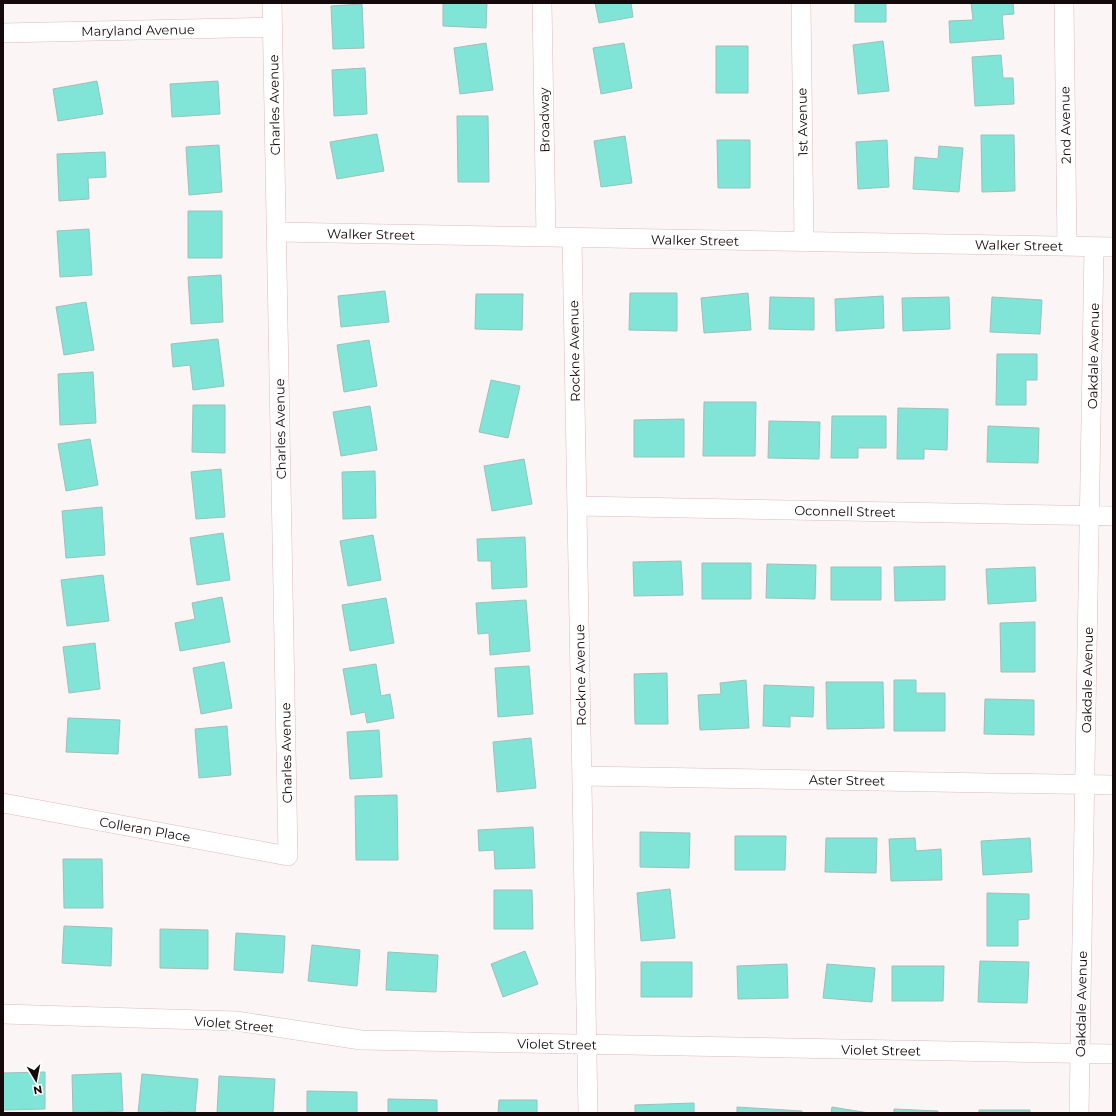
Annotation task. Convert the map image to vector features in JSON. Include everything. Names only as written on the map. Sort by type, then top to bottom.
[{"type":"street","name":"Charles Avenue","points":[[272,3],[288,856]]},
{"type":"street","name":"Broadway","points":[[542,3],[546,237]]},
{"type":"street","name":"1st Avenue","points":[[801,3],[804,242]]},
{"type":"street","name":"2nd Avenue","points":[[1064,3],[1067,246]]},
{"type":"street","name":"Maryland Avenue","points":[[3,33],[273,28]]},
{"type":"street","name":"Walker Street","points":[[277,232],[1113,247]]},
{"type":"street","name":"Rockne Avenue","points":[[572,238],[588,1113]]},
{"type":"street","name":"Oakdale Avenue","points":[[1079,1113],[1094,247]]},
{"type":"street","name":"Oconnell Street","points":[[577,506],[1113,516]]},
{"type":"street","name":"Aster Street","points":[[582,776],[1113,785]]},
{"type":"street","name":"Colleran Place","points":[[3,803],[288,856]]},
{"type":"street","name":"Violet Street","points":[[3,1014],[236,1021],[361,1040],[1113,1054]]},
{"type":"building","points":[[443,3],[487,3],[486,28],[443,26]]},
{"type":"building","points":[[595,3],[631,3],[633,17],[599,23]]},
{"type":"building","points":[[855,3],[886,3],[886,22],[855,22]]},
{"type":"building","points":[[971,3],[1013,3],[1014,14],[1002,15],[1004,39],[950,43],[949,21],[973,20]]},
{"type":"building","points":[[362,4],[364,48],[333,49],[331,6]]},
{"type":"building","points":[[883,41],[889,91],[858,94],[853,45]]},
{"type":"building","points":[[486,43],[493,90],[460,94],[454,48]]},
{"type":"building","points":[[624,43],[632,88],[601,94],[593,48]]},
{"type":"building","points":[[716,46],[748,46],[748,93],[716,93]]},
{"type":"building","points":[[1001,55],[1003,78],[1013,78],[1014,104],[975,106],[972,57]]},
{"type":"building","points":[[365,68],[367,114],[334,116],[332,70]]},
{"type":"building","points":[[97,81],[103,114],[58,121],[53,89]]},
{"type":"building","points":[[218,81],[220,114],[172,117],[170,84]]},
{"type":"building","points":[[457,116],[488,116],[489,182],[458,182]]},
{"type":"building","points":[[377,134],[384,171],[337,179],[330,142]]},
{"type":"building","points":[[981,135],[1014,135],[1015,191],[982,192]]},
{"type":"building","points":[[625,136],[632,183],[601,187],[594,141]]},
{"type":"building","points":[[717,140],[750,140],[750,188],[718,188]]},
{"type":"building","points":[[887,140],[889,187],[858,189],[856,142]]},
{"type":"building","points":[[219,145],[222,192],[189,195],[186,147]]},
{"type":"building","points":[[939,146],[963,148],[959,192],[913,189],[915,157],[938,159]]},
{"type":"building","points":[[105,152],[106,177],[88,178],[89,199],[59,201],[57,154]]},
{"type":"building","points":[[188,211],[222,211],[222,258],[188,258]]},
{"type":"building","points":[[89,229],[92,275],[60,277],[57,231]]},
{"type":"building","points":[[221,275],[223,322],[191,324],[188,277]]},
{"type":"building","points":[[385,291],[389,322],[341,327],[338,296]]},
{"type":"building","points":[[630,293],[677,293],[677,331],[629,330]]},
{"type":"building","points":[[748,293],[751,330],[704,333],[701,298]]},
{"type":"building","points":[[476,294],[523,294],[522,330],[475,329]]},
{"type":"building","points":[[883,296],[884,328],[836,331],[835,299]]},
{"type":"building","points":[[770,297],[814,298],[814,330],[769,329]]},
{"type":"building","points":[[949,297],[950,329],[903,331],[902,298]]},
{"type":"building","points":[[992,297],[1042,300],[1040,334],[990,332]]},
{"type":"building","points":[[86,302],[94,350],[64,355],[56,307]]},
{"type":"building","points":[[218,339],[224,386],[193,390],[190,365],[173,367],[171,344]]},
{"type":"building","points":[[369,340],[377,386],[344,392],[337,345]]},
{"type":"building","points":[[997,354],[1037,354],[1037,380],[1026,380],[1026,405],[996,405]]},
{"type":"building","points":[[93,372],[96,423],[60,425],[58,374]]},
{"type":"building","points":[[491,380],[520,386],[508,438],[479,432]]},
{"type":"building","points":[[704,402],[756,402],[755,456],[703,456]]},
{"type":"building","points":[[193,405],[225,405],[225,453],[192,452]]},
{"type":"building","points":[[370,406],[377,450],[341,456],[333,412]]},
{"type":"building","points":[[898,408],[948,409],[947,450],[924,449],[924,459],[897,459]]},
{"type":"building","points":[[832,416],[886,416],[886,448],[858,448],[858,458],[831,458]]},
{"type":"building","points":[[684,419],[684,457],[634,457],[634,420]]},
{"type":"building","points":[[769,421],[820,422],[819,459],[768,458]]},
{"type":"building","points":[[988,426],[1039,428],[1038,463],[987,462]]},
{"type":"building","points":[[90,439],[98,485],[66,491],[58,444]]},
{"type":"building","points":[[524,459],[532,504],[492,511],[484,466]]},
{"type":"building","points":[[221,469],[225,517],[196,519],[191,472]]},
{"type":"building","points":[[375,471],[376,518],[343,519],[342,472]]},
{"type":"building","points":[[102,507],[105,555],[66,558],[62,511]]},
{"type":"building","points":[[223,533],[230,580],[197,585],[190,538]]},
{"type":"building","points":[[373,535],[381,580],[348,586],[340,541]]},
{"type":"building","points":[[525,537],[527,587],[492,589],[491,561],[478,561],[477,539]]},
{"type":"building","points":[[681,561],[683,595],[634,596],[633,562]]},
{"type":"building","points":[[702,563],[751,563],[751,599],[702,599]]},
{"type":"building","points":[[767,564],[816,565],[815,599],[766,598]]},
{"type":"building","points":[[945,566],[945,600],[895,601],[894,567]]},
{"type":"building","points":[[831,567],[881,567],[881,600],[831,600]]},
{"type":"building","points":[[1035,567],[1036,601],[988,604],[986,569]]},
{"type":"building","points":[[103,575],[109,621],[67,626],[61,580]]},
{"type":"building","points":[[222,597],[230,642],[180,651],[175,623],[195,619],[192,603]]},
{"type":"building","points":[[386,598],[394,643],[350,651],[342,605]]},
{"type":"building","points":[[526,600],[530,651],[490,655],[489,633],[478,634],[476,603]]},
{"type":"building","points":[[1035,622],[1035,672],[1001,672],[1000,623]]},
{"type":"building","points":[[95,643],[100,689],[69,693],[63,647]]},
{"type":"building","points":[[224,662],[232,708],[201,714],[193,668]]},
{"type":"building","points":[[376,664],[381,696],[390,694],[394,718],[367,723],[365,712],[351,715],[343,669]]},
{"type":"building","points":[[529,666],[533,714],[498,717],[495,668]]},
{"type":"building","points":[[667,673],[668,724],[635,724],[634,674]]},
{"type":"building","points":[[746,680],[749,728],[700,730],[698,695],[721,694],[720,683]]},
{"type":"building","points":[[894,680],[916,680],[916,693],[945,693],[945,731],[894,731]]},
{"type":"building","points":[[826,682],[883,682],[884,728],[827,729]]},
{"type":"building","points":[[764,685],[814,687],[813,717],[790,716],[790,727],[763,726]]},
{"type":"building","points":[[985,699],[1034,700],[1034,735],[984,734]]},
{"type":"building","points":[[68,718],[120,720],[118,754],[66,752]]},
{"type":"building","points":[[227,726],[231,775],[199,778],[195,729]]},
{"type":"building","points":[[379,730],[382,777],[350,779],[347,732]]},
{"type":"building","points":[[531,738],[536,788],[497,792],[493,742]]},
{"type":"building","points":[[397,795],[398,860],[356,860],[355,796]]},
{"type":"building","points":[[533,827],[535,868],[495,869],[494,850],[479,851],[478,830]]},
{"type":"building","points":[[640,832],[690,833],[689,868],[640,867]]},
{"type":"building","points":[[735,836],[786,836],[785,870],[735,870]]},
{"type":"building","points":[[826,838],[877,838],[876,873],[825,872]]},
{"type":"building","points":[[915,838],[916,851],[941,849],[942,880],[891,881],[889,839]]},
{"type":"building","points":[[1030,838],[1032,872],[983,875],[981,841]]},
{"type":"building","points":[[63,859],[102,859],[103,908],[64,908]]},
{"type":"building","points":[[670,889],[675,938],[641,941],[637,893]]},
{"type":"building","points":[[494,890],[532,890],[533,929],[494,929]]},
{"type":"building","points":[[987,893],[1029,894],[1029,919],[1018,920],[1018,946],[987,946]]},
{"type":"building","points":[[64,926],[112,928],[111,966],[62,963]]},
{"type":"building","points":[[160,929],[208,930],[208,969],[160,968]]},
{"type":"building","points":[[236,933],[285,936],[283,973],[234,970]]},
{"type":"building","points":[[312,945],[360,950],[357,986],[308,981]]},
{"type":"building","points":[[525,951],[538,984],[503,997],[491,964]]},
{"type":"building","points":[[388,952],[438,955],[436,992],[386,990]]},
{"type":"building","points":[[980,961],[1029,962],[1027,1003],[978,1002]]},
{"type":"building","points":[[641,962],[692,962],[692,997],[641,997]]},
{"type":"building","points":[[787,964],[788,998],[738,999],[737,966]]},
{"type":"building","points":[[827,964],[875,968],[872,1002],[823,998]]},
{"type":"building","points":[[892,966],[944,966],[943,1001],[892,1001]]},
{"type":"building","points":[[45,1072],[45,1109],[3,1110],[3,1073]]},
{"type":"building","points":[[121,1073],[123,1111],[73,1113],[72,1075]]},
{"type":"building","points":[[142,1074],[198,1079],[195,1113],[160,1111],[160,1113],[138,1113]]},
{"type":"building","points":[[219,1076],[275,1079],[273,1113],[217,1113]]},
{"type":"building","points":[[307,1091],[357,1092],[357,1113],[307,1113]]},
{"type":"building","points":[[388,1099],[437,1100],[437,1113],[388,1113]]},
{"type":"building","points":[[499,1100],[537,1100],[537,1113],[498,1113]]},
{"type":"building","points":[[694,1103],[694,1113],[635,1113],[635,1105]]},
{"type":"building","points":[[737,1107],[802,1111],[802,1113],[737,1113]]},
{"type":"building","points":[[832,1107],[869,1113],[831,1113]]},
{"type":"building","points":[[894,1109],[938,1111],[938,1113],[894,1113]]},
{"type":"building","points":[[979,1110],[1030,1110],[1030,1113],[979,1113]]}]
